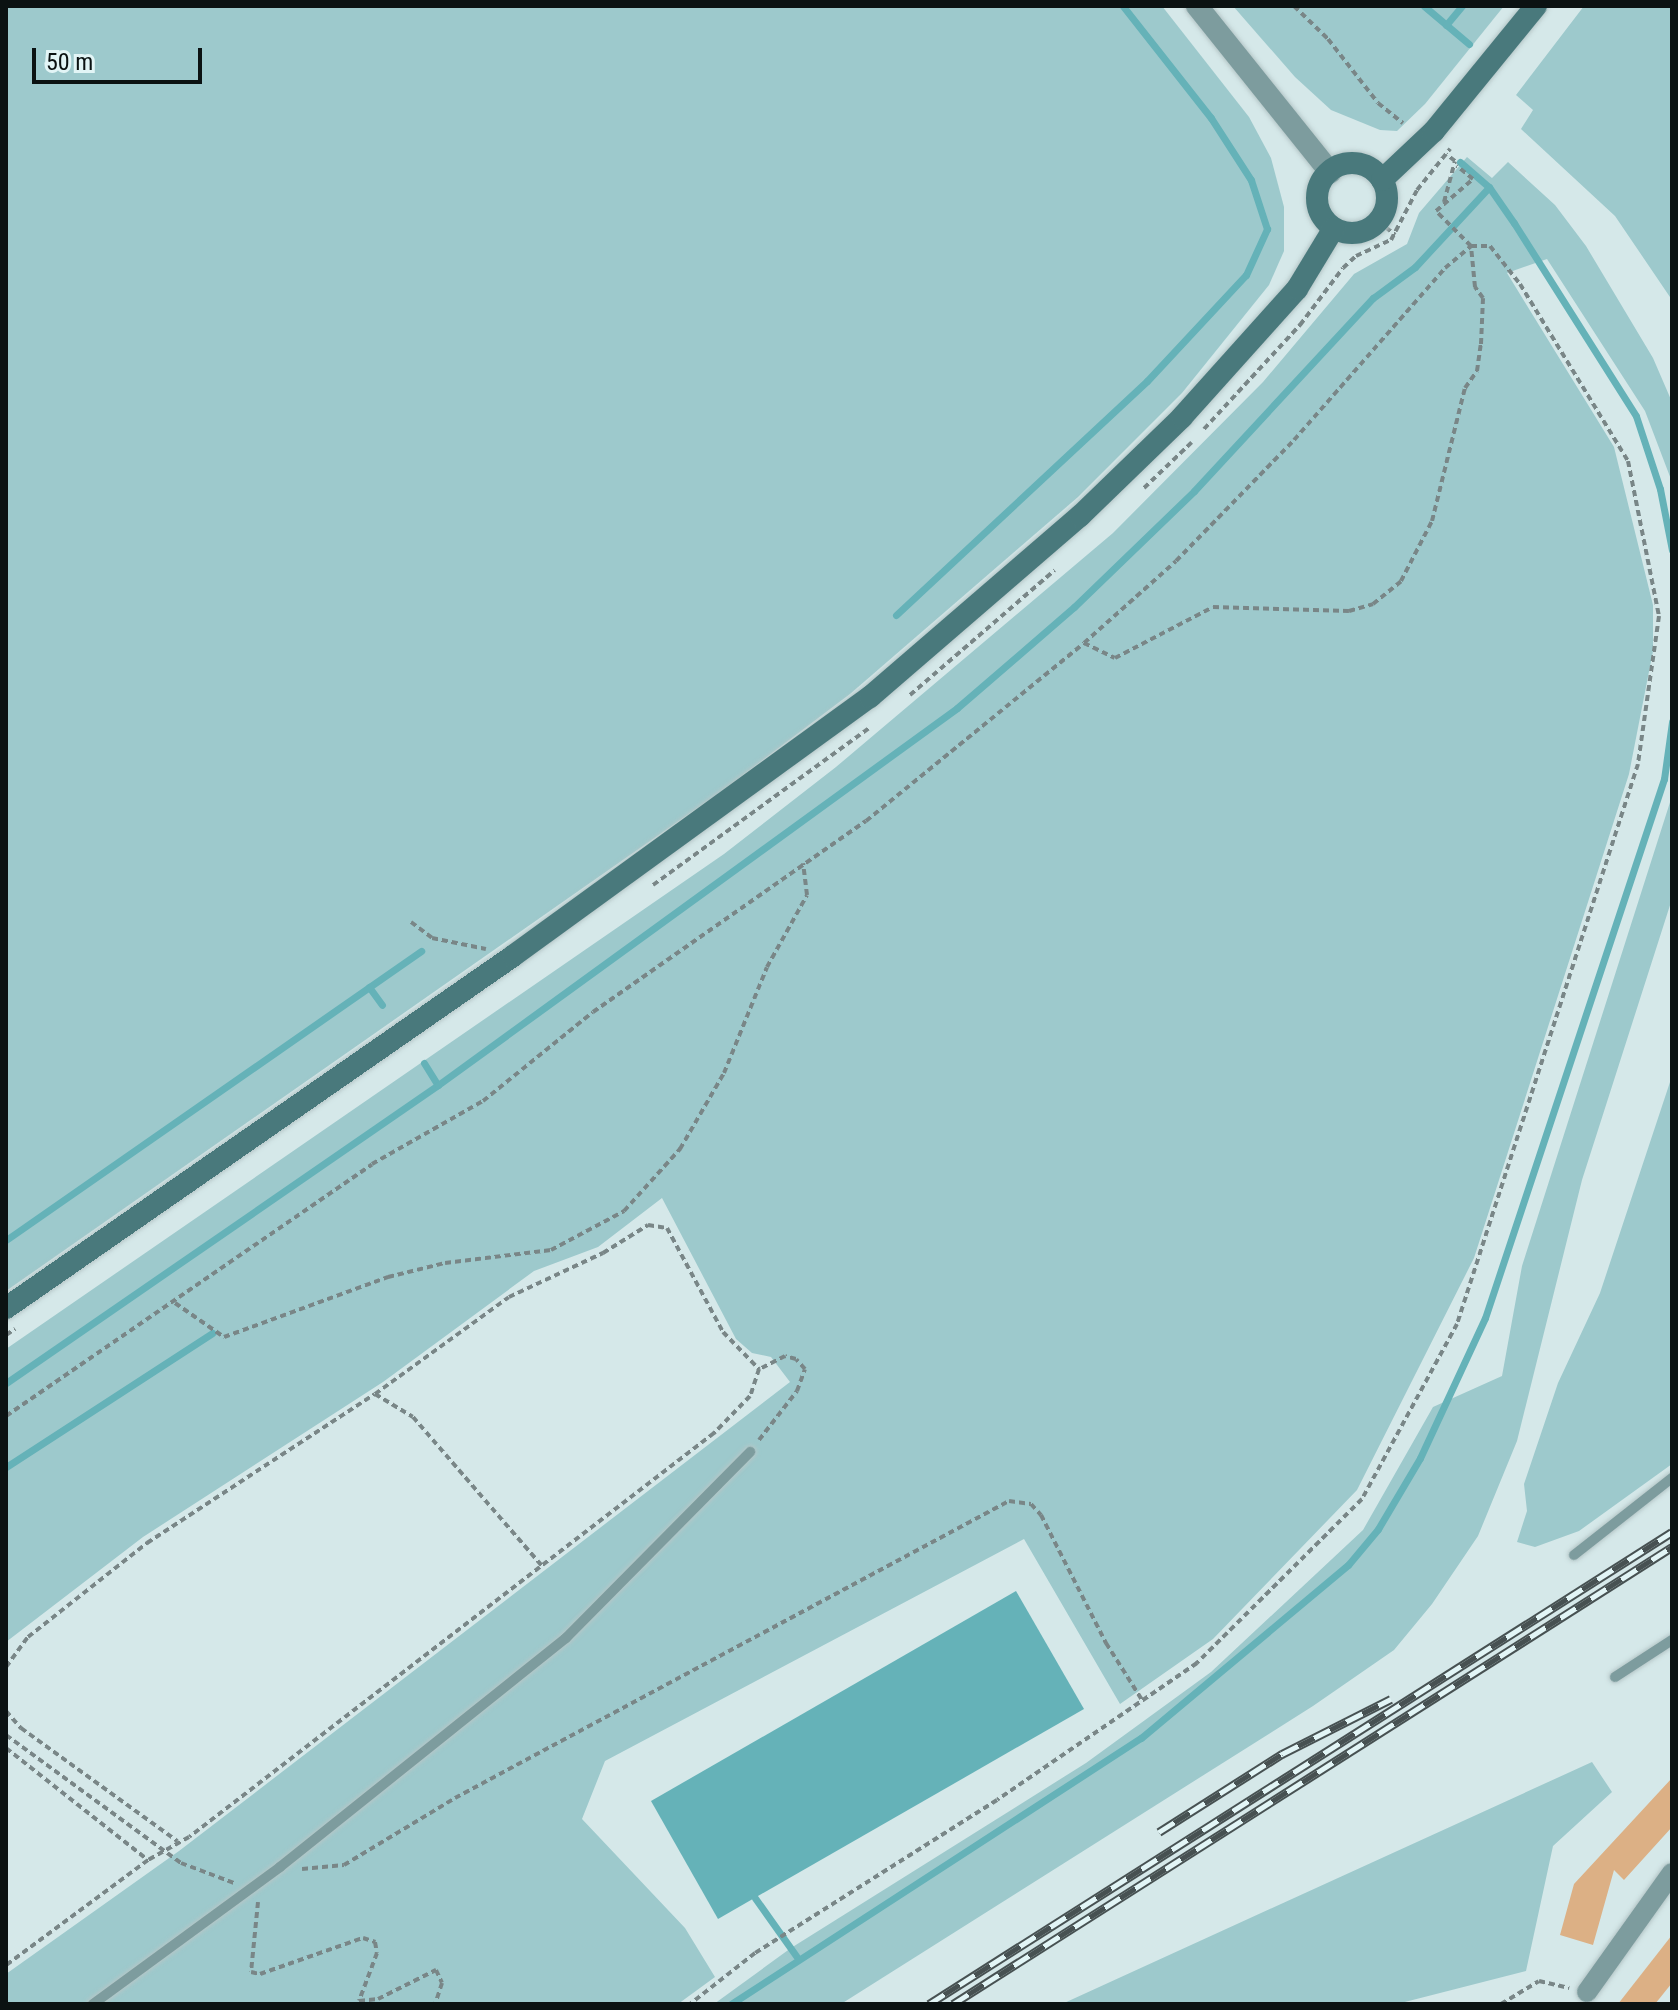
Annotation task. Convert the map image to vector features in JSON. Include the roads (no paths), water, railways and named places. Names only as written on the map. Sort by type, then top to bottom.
[{"type":"main road","points":[[1382,180],[1434,131],[1536,6]]},
{"type":"main road","points":[[1355,163],[1382,180],[1387,201],[1386,228],[1360,232],[1334,228],[1322,216],[1317,195],[1330,172],[1355,163]]},
{"type":"main road","points":[[6,1308],[513,956],[797,754],[941,639],[1080,516],[1232,366],[1297,289],[1334,228]]},
{"type":"street","points":[[1197,6],[1330,172]]},
{"type":"street","points":[[1587,1992],[1637,1918],[1665,1905],[1672,1873]]},
{"type":"lane","points":[[93,2004],[261,1882],[566,1638],[750,1452]]},
{"type":"lane","points":[[1574,1555],[1672,1478]]},
{"type":"lane","points":[[1615,1677],[1672,1640]]},
{"type":"waterway","points":[[896,615],[1147,381],[1246,275],[1267,229],[1251,180],[1211,118],[1123,6]]},
{"type":"waterway","points":[[1424,6],[1469,44]]},
{"type":"waterway","points":[[1446,25],[1462,6]]},
{"type":"waterway","points":[[1460,162],[1489,187],[1514,223],[1636,416],[1660,489],[1672,550]]},
{"type":"waterway","points":[[6,1383],[438,1085],[957,708],[1074,607],[1194,491],[1373,298],[1415,267],[1489,187]]},
{"type":"waterway","points":[[731,2004],[1141,1738],[1348,1565],[1378,1529],[1420,1458],[1485,1318],[1664,779],[1672,722]]},
{"type":"waterway","points":[[6,1240],[421,951]]},
{"type":"waterway","points":[[369,987],[382,1005]]},
{"type":"waterway","points":[[424,1063],[438,1085]]},
{"type":"waterway","points":[[6,1467],[212,1333]]},
{"type":"waterway","points":[[755,1898],[797,1957]]},
{"type":"railway","points":[[929,2004],[1672,1532]]},
{"type":"railway","points":[[953,2004],[1672,1547]]},
{"type":"railway","points":[[1159,1832],[1282,1754],[1391,1699]]}]
